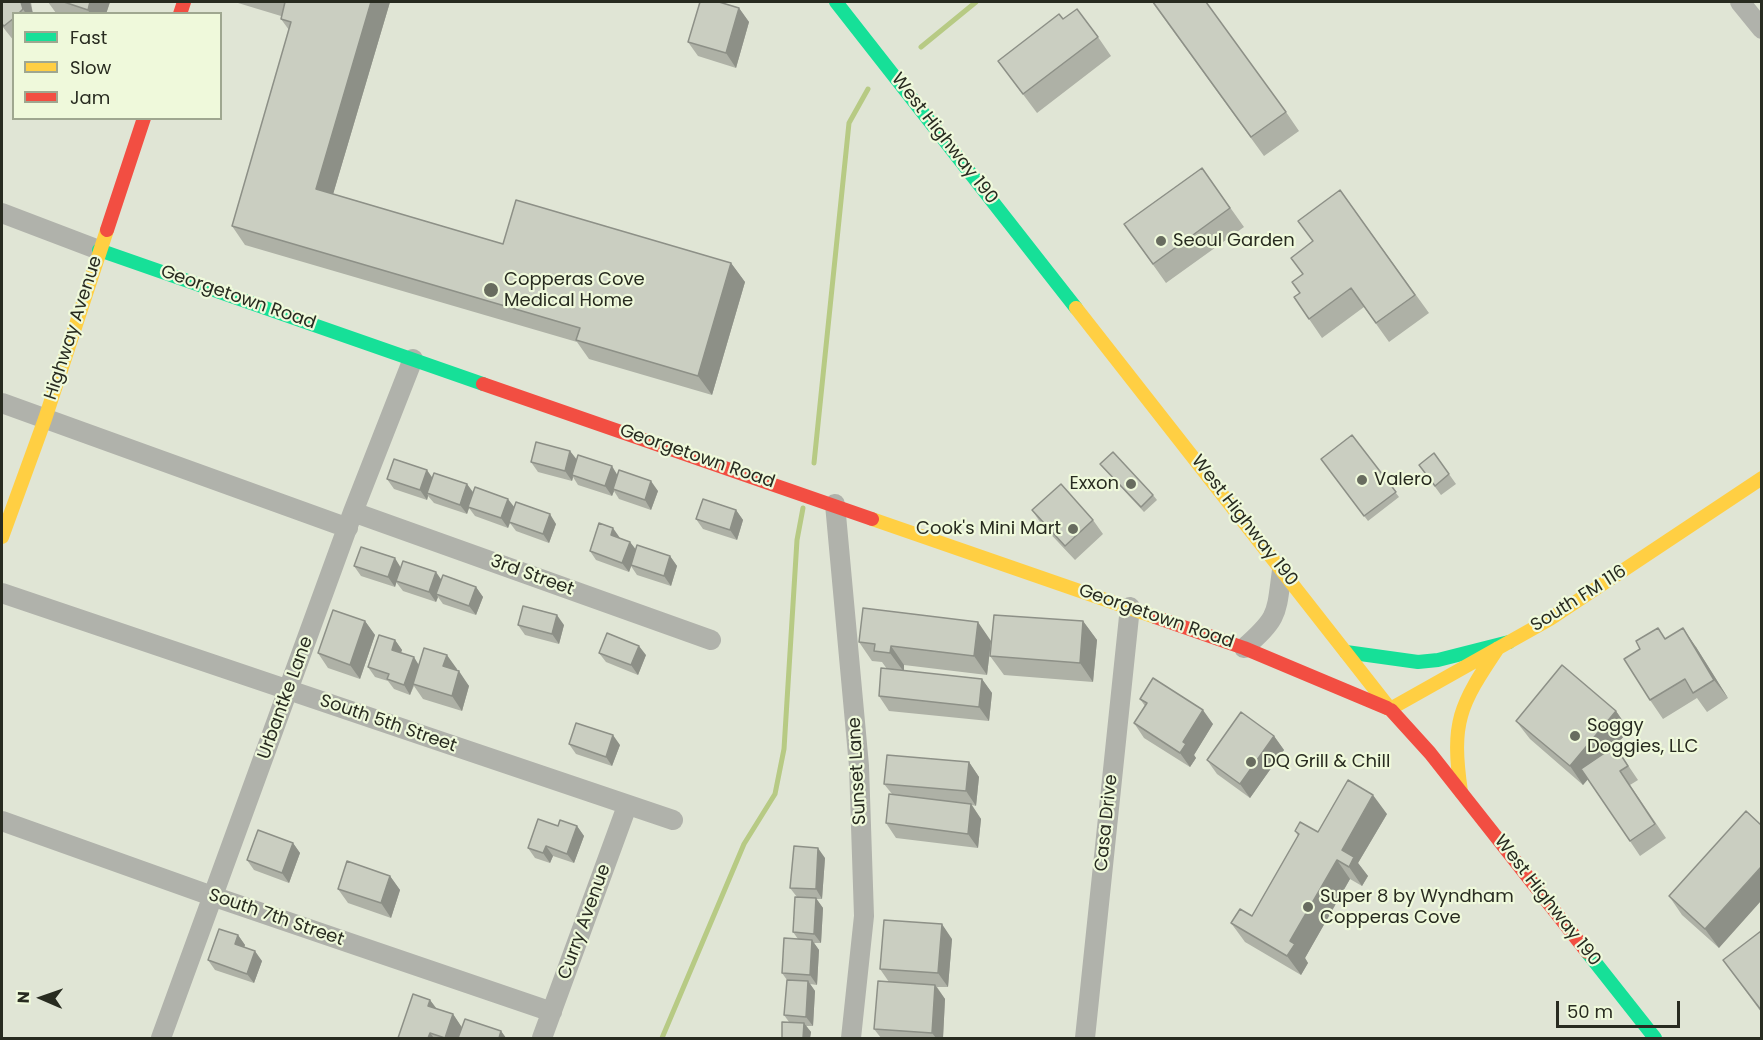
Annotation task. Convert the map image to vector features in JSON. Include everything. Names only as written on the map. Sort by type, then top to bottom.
[{"type":"main road","name":"West Highway 190","points":[[836,2],[1390,709],[1461,793],[1655,1038]]},
{"type":"main road","name":"Highway Avenue","points":[[2,537],[45,419],[143,120]]},
{"type":"main road","name":"Georgetown Road","points":[[99,250],[1130,607],[1244,648],[1390,709]]},
{"type":"main road","name":"South FM 116","points":[[1390,709],[1592,592],[1761,478]]},
{"type":"main road","points":[[1346,652],[1418,662],[1438,660],[1504,645]]},
{"type":"main road","points":[[1461,793],[1455,753],[1454,732],[1457,712],[1504,645]]},
{"type":"street","points":[[1740,2],[1761,29]]},
{"type":"street","name":"Georgetown Road","points":[[2,213],[99,250]]},
{"type":"street","name":"Urbantke Lane","points":[[161,1038],[412,359]]},
{"type":"street","name":"3rd Street","points":[[2,403],[711,640]]},
{"type":"street","name":"Sunset Lane","points":[[835,504],[859,766],[864,916],[851,1038]]},
{"type":"street","points":[[1244,648],[1269,626],[1277,611],[1282,570]]},
{"type":"street","name":"South 5th Street","points":[[2,593],[673,820]]},
{"type":"street","name":"Casa Drive","points":[[1085,1038],[1130,607]]},
{"type":"street","name":"Curry Avenue","points":[[542,1038],[627,806]]},
{"type":"street","name":"South 7th Street","points":[[2,821],[212,896],[552,1011]]},
{"type":"building","points":[[2,2],[21,2],[23,9],[20,12],[12,12],[12,20],[4,26],[2,24]]},
{"type":"building","points":[[64,2],[90,2],[88,10]]},
{"type":"building","points":[[285,2],[371,2],[316,189],[503,244],[516,200],[731,263],[698,376],[576,340],[580,328],[232,226],[291,22],[281,19]]},
{"type":"building","points":[[700,2],[719,2],[739,8],[726,53],[688,42]]},
{"type":"building","points":[[1153,2],[1206,2],[1286,112],[1251,137]]},
{"type":"building","points":[[1077,9],[1098,37],[1023,94],[998,61],[1059,14],[1063,19]]},
{"type":"building","points":[[1202,168],[1230,208],[1153,264],[1124,224]]},
{"type":"building","points":[[1340,190],[1415,295],[1376,323],[1351,288],[1309,319],[1294,297],[1300,293],[1292,282],[1303,274],[1291,258],[1313,241],[1298,221]]},
{"type":"building","name":"Valero","points":[[1352,435],[1396,492],[1364,516],[1321,459]]},
{"type":"building","points":[[536,442],[570,451],[565,471],[531,462]]},
{"type":"building","name":"Exxon","points":[[1113,452],[1153,495],[1141,507],[1100,464]]},
{"type":"building","points":[[1434,453],[1449,474],[1435,486],[1419,465]]},
{"type":"building","points":[[578,455],[612,466],[605,486],[572,475]]},
{"type":"building","points":[[394,459],[427,470],[420,490],[387,479]]},
{"type":"building","points":[[619,470],[651,481],[645,500],[613,489]]},
{"type":"building","points":[[434,473],[467,484],[460,505],[427,493]]},
{"type":"building","points":[[1061,484],[1093,520],[1065,546],[1032,510]]},
{"type":"building","points":[[475,487],[508,499],[501,518],[468,507]]},
{"type":"building","points":[[703,499],[736,510],[730,530],[696,519]]},
{"type":"building","points":[[516,502],[550,514],[543,534],[509,522]]},
{"type":"building","points":[[599,523],[613,528],[611,535],[630,542],[622,563],[590,551]]},
{"type":"building","points":[[637,545],[670,556],[664,576],[631,565]]},
{"type":"building","points":[[361,547],[395,558],[388,577],[354,566]]},
{"type":"building","points":[[403,561],[436,572],[429,592],[396,581]]},
{"type":"building","points":[[443,575],[476,587],[469,606],[436,594]]},
{"type":"building","points":[[523,606],[557,615],[552,634],[518,625]]},
{"type":"building","points":[[863,608],[978,622],[974,656],[891,646],[890,653],[874,651],[875,644],[859,642]]},
{"type":"building","points":[[333,610],[365,621],[350,665],[318,653]]},
{"type":"building","points":[[994,615],[1083,621],[1080,663],[990,656]]},
{"type":"building","points":[[1658,628],[1665,639],[1683,628],[1714,680],[1693,693],[1685,679],[1650,700],[1624,659],[1640,649],[1636,641]]},
{"type":"building","points":[[607,633],[639,646],[631,665],[599,653]]},
{"type":"building","points":[[379,635],[395,640],[392,650],[414,657],[404,685],[387,679],[389,674],[368,667]]},
{"type":"building","points":[[424,648],[447,655],[443,666],[459,671],[452,696],[413,684]]},
{"type":"building","points":[[1562,665],[1616,711],[1570,766],[1516,721]]},
{"type":"building","points":[[881,668],[982,679],[979,707],[879,696]]},
{"type":"building","points":[[1153,678],[1203,710],[1183,742],[1186,744],[1180,753],[1134,723],[1147,703],[1140,699]]},
{"type":"building","points":[[1241,712],[1274,736],[1240,784],[1207,760]]},
{"type":"building","points":[[576,723],[613,735],[606,757],[569,744]]},
{"type":"building","points":[[1615,746],[1628,766],[1620,771],[1655,824],[1630,841],[1581,769]]},
{"type":"building","points":[[887,755],[969,762],[966,791],[884,784]]},
{"type":"building","points":[[1348,780],[1373,795],[1342,850],[1354,857],[1349,867],[1337,860],[1290,941],[1295,944],[1287,956],[1231,923],[1240,909],[1252,916],[1299,834],[1295,831],[1300,822],[1318,832]]},
{"type":"building","points":[[889,794],[971,804],[968,834],[886,823]]},
{"type":"building","points":[[1746,811],[1761,825],[1761,867],[1705,929],[1669,896]]},
{"type":"building","points":[[538,819],[558,826],[560,820],[577,826],[567,854],[546,846],[543,853],[528,848]]},
{"type":"building","points":[[258,830],[293,843],[282,873],[247,860]]},
{"type":"building","points":[[794,846],[818,848],[816,889],[790,888]]},
{"type":"building","points":[[347,861],[390,876],[381,903],[338,889]]},
{"type":"building","points":[[795,897],[816,898],[814,934],[793,932]]},
{"type":"building","points":[[884,920],[942,924],[938,973],[880,969]]},
{"type":"building","points":[[219,929],[238,935],[235,944],[255,951],[247,974],[208,960]]},
{"type":"building","points":[[1761,931],[1761,1010],[1723,960]]},
{"type":"building","points":[[784,938],[812,940],[810,975],[782,973]]},
{"type":"building","points":[[787,980],[808,981],[806,1017],[784,1015]]},
{"type":"building","points":[[878,981],[935,985],[932,1033],[874,1029]]},
{"type":"building","points":[[413,994],[430,1000],[428,1006],[453,1014],[445,1038],[430,1033],[428,1038],[398,1038]]},
{"type":"building","points":[[465,1019],[501,1031],[499,1038],[458,1038]]},
{"type":"building","points":[[782,1022],[804,1023],[803,1038],[782,1038]]},
{"type":"waterway","points":[[921,47],[976,2]]},
{"type":"waterway","points":[[814,463],[849,123],[868,89]]},
{"type":"waterway","points":[[662,1038],[744,844],[775,794],[784,749],[797,540],[803,508]]},
{"type":"traffic: fast","points":[[836,2],[1076,308]]},
{"type":"traffic: fast","points":[[99,250],[483,384]]},
{"type":"traffic: fast","points":[[1346,652],[1418,662],[1438,660],[1509,642]]},
{"type":"traffic: fast","points":[[1587,952],[1655,1038]]},
{"type":"traffic: slow","points":[[2,537],[45,419],[107,230]]},
{"type":"traffic: slow","points":[[1076,308],[1391,710]]},
{"type":"traffic: slow","points":[[1387,708],[1390,709],[1550,619],[1762,478]]},
{"type":"traffic: slow","points":[[872,519],[1155,617]]},
{"type":"traffic: slow","points":[[1461,792],[1457,748],[1461,716],[1474,685],[1498,648]]},
{"type":"traffic: jam","points":[[181,12],[184,2]]},
{"type":"traffic: jam","points":[[107,230],[143,120]]},
{"type":"traffic: jam","points":[[483,384],[872,519]]},
{"type":"traffic: jam","points":[[1155,617],[1244,648],[1387,708]]},
{"type":"traffic: jam","points":[[1391,710],[1430,753],[1587,952]]},
{"type":"place","name":"Seoul Garden","points":[[1161,241]]},
{"type":"place","name":"Copperas Cove Medical Home","points":[[491,290]]},
{"type":"place","name":"Valero","points":[[1362,480]]},
{"type":"place","name":"Exxon","points":[[1131,484]]},
{"type":"place","name":"Cook's Mini Mart","points":[[1073,529]]},
{"type":"place","name":"Soggy Doggies, LLC","points":[[1575,736]]},
{"type":"place","name":"DQ Grill & Chill","points":[[1251,762]]},
{"type":"place","name":"Super 8 by Wyndham Copperas Cove","points":[[1308,907]]}]
